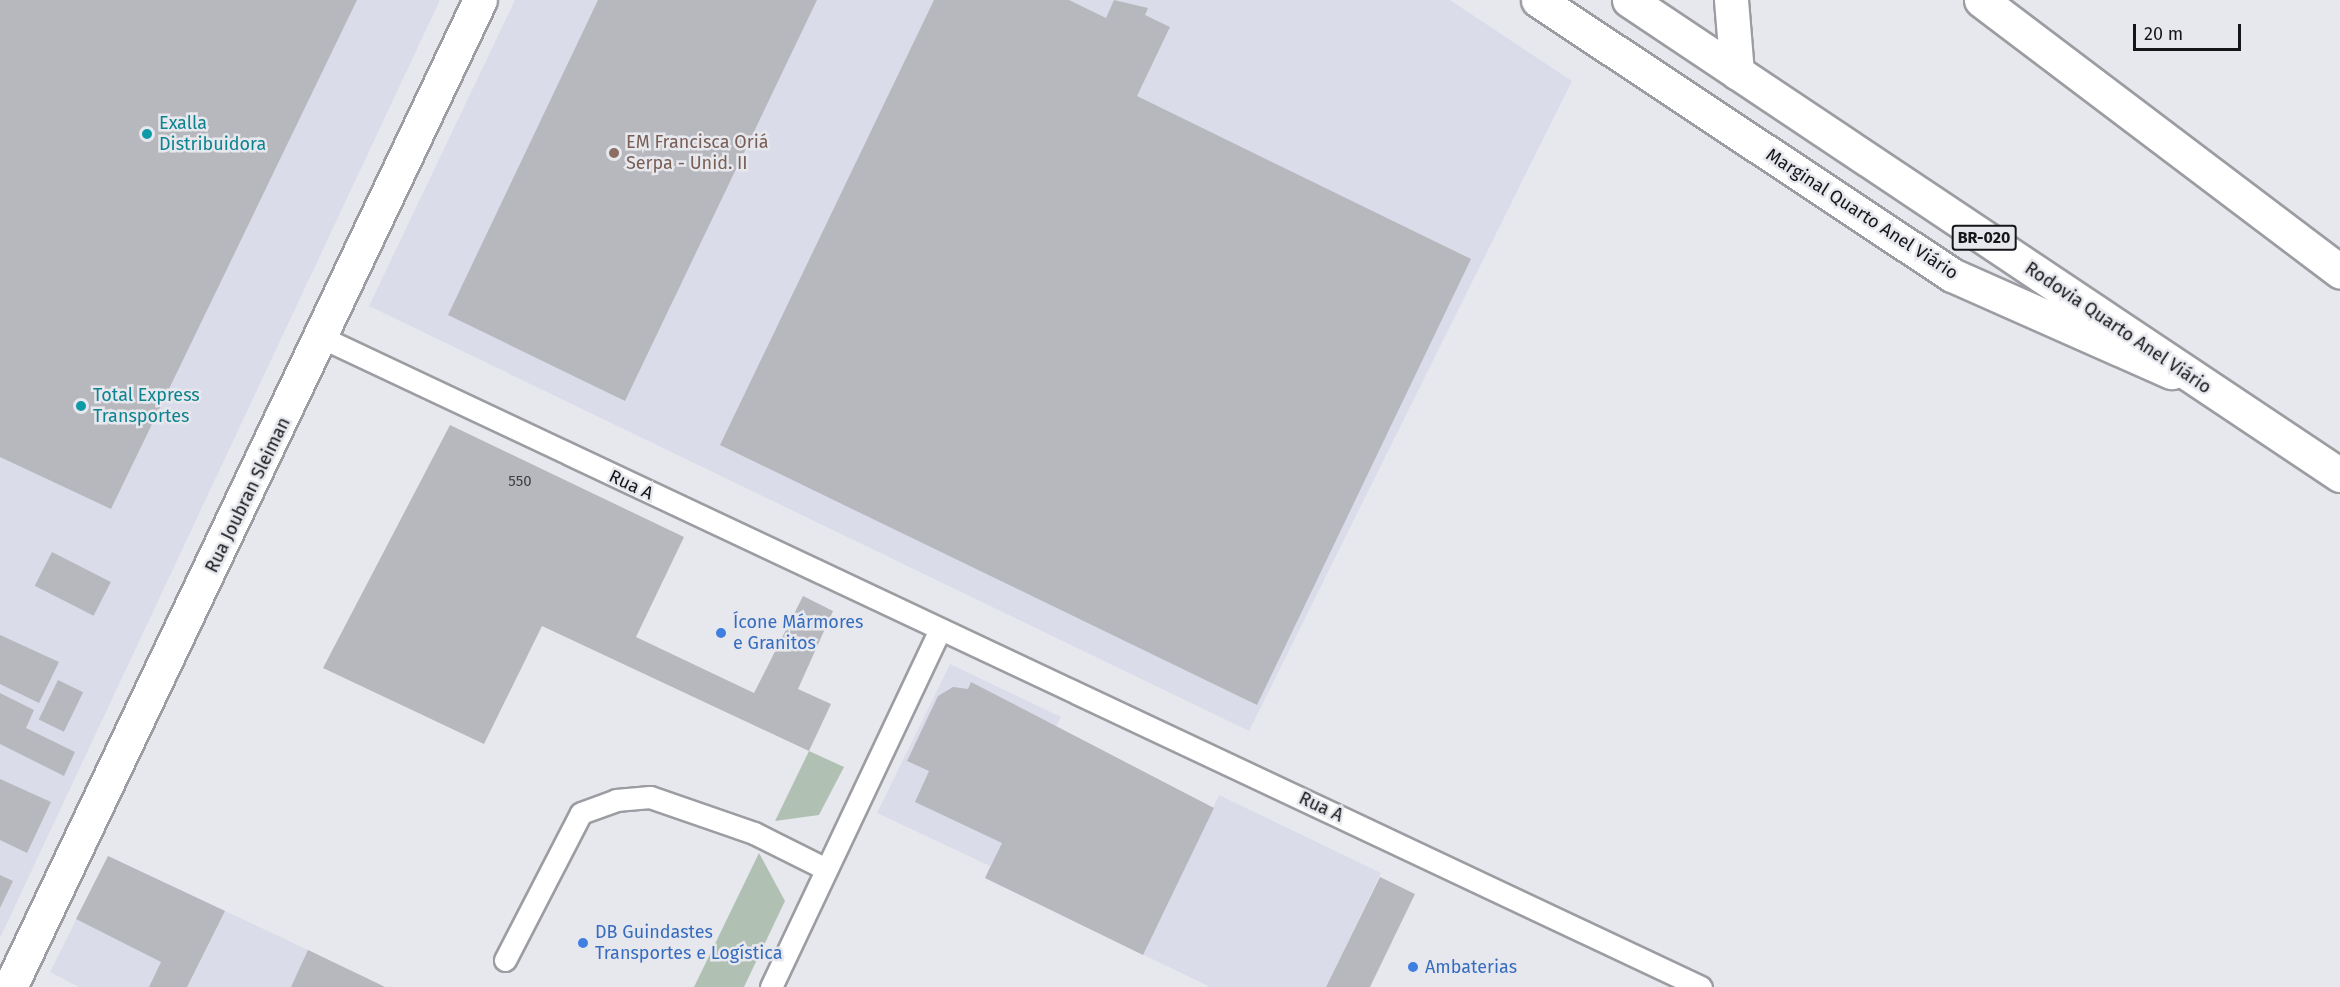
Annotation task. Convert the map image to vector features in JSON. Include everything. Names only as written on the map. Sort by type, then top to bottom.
[{"type":"main road","name":"Rua Joubran Sleiman","points":[[10,987],[323,338],[480,0]]},
{"type":"main road","name":"Marginal Quarto Anel Viário","points":[[1538,0],[1952,274],[2207,388]]},
{"type":"main road","name":"Rodovia Quarto Anel Viário","points":[[1629,0],[2340,475]]},
{"type":"main road","points":[[1731,0],[1737,73]]},
{"type":"main road","points":[[1981,0],[2340,272]]},
{"type":"lane","name":"Rua A","points":[[323,338],[939,631],[1701,987]]},
{"type":"lane","points":[[771,987],[939,631]]},
{"type":"lane","points":[[506,960],[581,813],[616,800],[650,797],[754,833],[826,870]]},
{"type":"shaded area","points":[[0,0],[440,0],[0,938]]},
{"type":"shaded area","points":[[515,0],[1450,0],[1572,81],[1249,731],[369,306]]},
{"type":"shaded area","points":[[950,664],[1061,717],[1054,730],[1213,808],[1219,795],[1381,873],[1326,987],[1210,987],[985,878],[990,866],[877,813]]},
{"type":"shaded area","points":[[108,856],[308,950],[378,987],[79,987],[50,972]]},
{"type":"green space","points":[[809,751],[844,767],[819,815],[775,821]]},
{"type":"green space","points":[[759,853],[785,901],[744,987],[694,987]]},
{"type":"building","name":"Exalla Distribuidora","points":[[0,0],[357,0],[111,509],[0,457]]},
{"type":"building","name":"EM Francisca Oriá Serpa - Unid. II","points":[[598,0],[817,0],[625,401],[448,315]]},
{"type":"building","points":[[934,0],[1069,0],[1106,18],[1114,0],[1148,8],[1145,15],[1170,27],[1137,96],[1471,259],[1257,705],[720,445]]},
{"type":"building","points":[[450,425],[684,537],[636,637],[754,693],[803,596],[833,611],[798,689],[831,704],[809,751],[542,626],[484,744],[323,668]]},
{"type":"building","points":[[52,552],[111,582],[94,616],[35,586]]},
{"type":"building","points":[[0,635],[59,662],[39,703],[0,684]]},
{"type":"building","points":[[58,680],[83,692],[64,732],[39,720]]},
{"type":"building","points":[[971,682],[1214,808],[1143,955],[985,878],[1002,843],[915,802],[929,771],[907,761],[938,696],[953,687],[968,689]]},
{"type":"building","points":[[0,693],[34,710],[26,728],[75,752],[64,776],[0,744]]},
{"type":"building","points":[[0,779],[51,802],[27,853],[0,840]]},
{"type":"building","points":[[108,856],[225,911],[187,987],[149,987],[161,962],[76,919]]},
{"type":"building","points":[[0,875],[13,881],[0,908]]},
{"type":"building","points":[[1380,877],[1415,894],[1370,987],[1326,987]]},
{"type":"building","points":[[308,950],[379,984],[385,987],[291,987]]},
{"type":"place","name":"Exalla Distribuidora","points":[[147,134]]},
{"type":"place","name":"EM Francisca Oriá Serpa - Unid. II","points":[[614,153]]},
{"type":"place","name":"Total Express Transportes","points":[[81,406]]},
{"type":"place","name":"Ícone Mármores e Granitos","points":[[721,633]]},
{"type":"place","name":"DB Guindastes Transportes e Logística","points":[[583,943]]},
{"type":"place","name":"Ambaterias","points":[[1413,967]]}]
